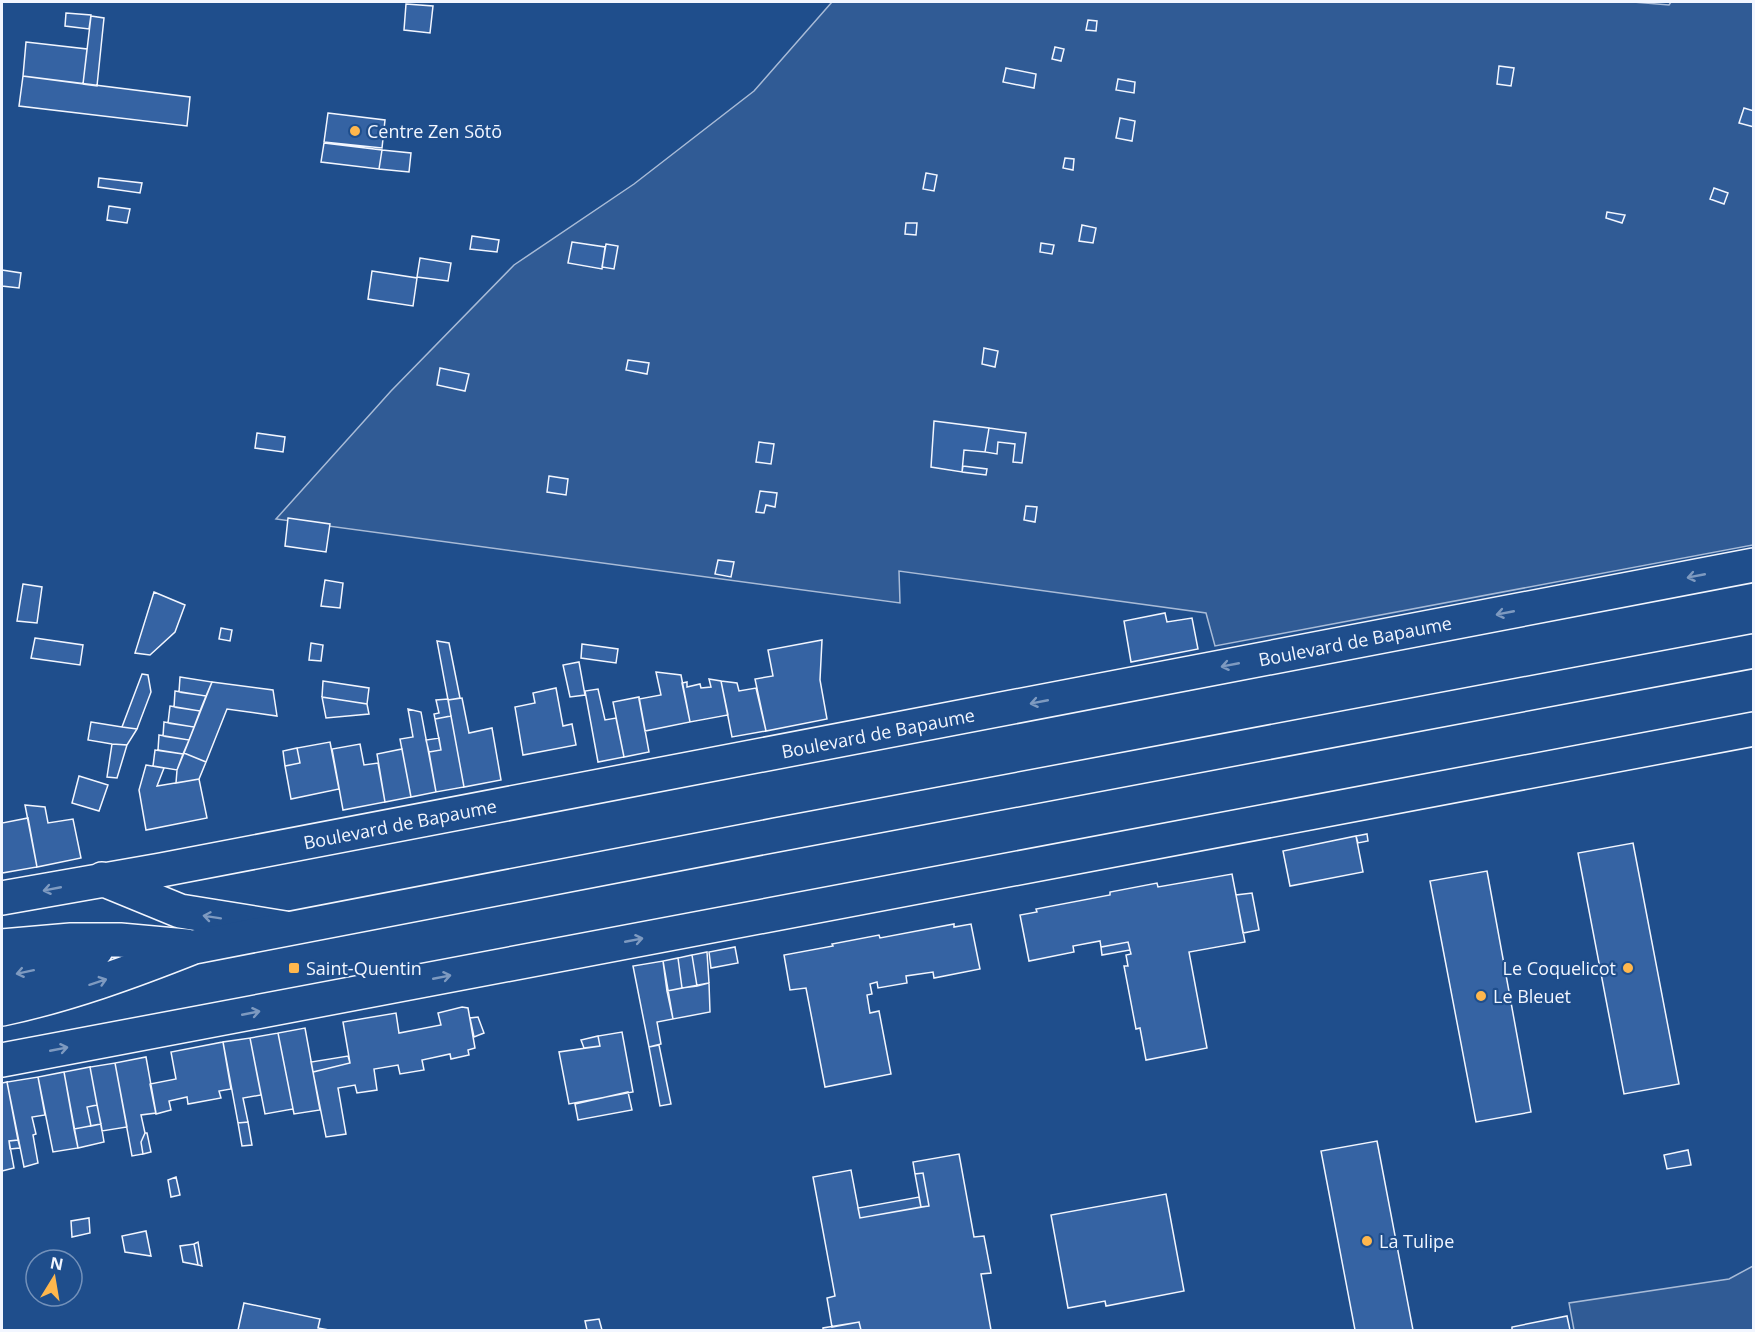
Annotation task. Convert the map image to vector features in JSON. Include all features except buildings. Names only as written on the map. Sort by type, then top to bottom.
[{"type":"street","name":"Boulevard de Bapaume","points":[[2,898],[161,870],[1754,565]]},
{"type":"street","points":[[1719,657],[1754,644]]},
{"type":"street","points":[[2,1009],[44,1000],[136,969],[194,946],[1754,651]]},
{"type":"street","points":[[2,1060],[1754,729]]},
{"type":"street","points":[[102,879],[180,911],[290,929]]},
{"type":"street","points":[[2,946],[71,940],[120,940],[194,946]]},
{"type":"street","points":[[2,977],[71,960],[120,940]]},
{"type":"shaded area","points":[[832,2],[1633,2],[1669,5],[1671,2],[1753,2],[1753,545],[1215,646],[1206,613],[899,571],[900,603],[276,519],[391,391],[514,265],[634,184],[754,91]]},
{"type":"shaded area","points":[[1753,1266],[1753,1330],[1574,1330],[1569,1303],[1729,1279]]},
{"type":"place","name":"Centre Zen Sōtō","points":[[355,131]]},
{"type":"place","name":"Saint-Quentin","points":[[294,968]]},
{"type":"place","name":"Le Coquelicot","points":[[1628,968]]},
{"type":"place","name":"Le Bleuet","points":[[1481,996]]},
{"type":"place","name":"La Tulipe","points":[[1367,1241]]}]
